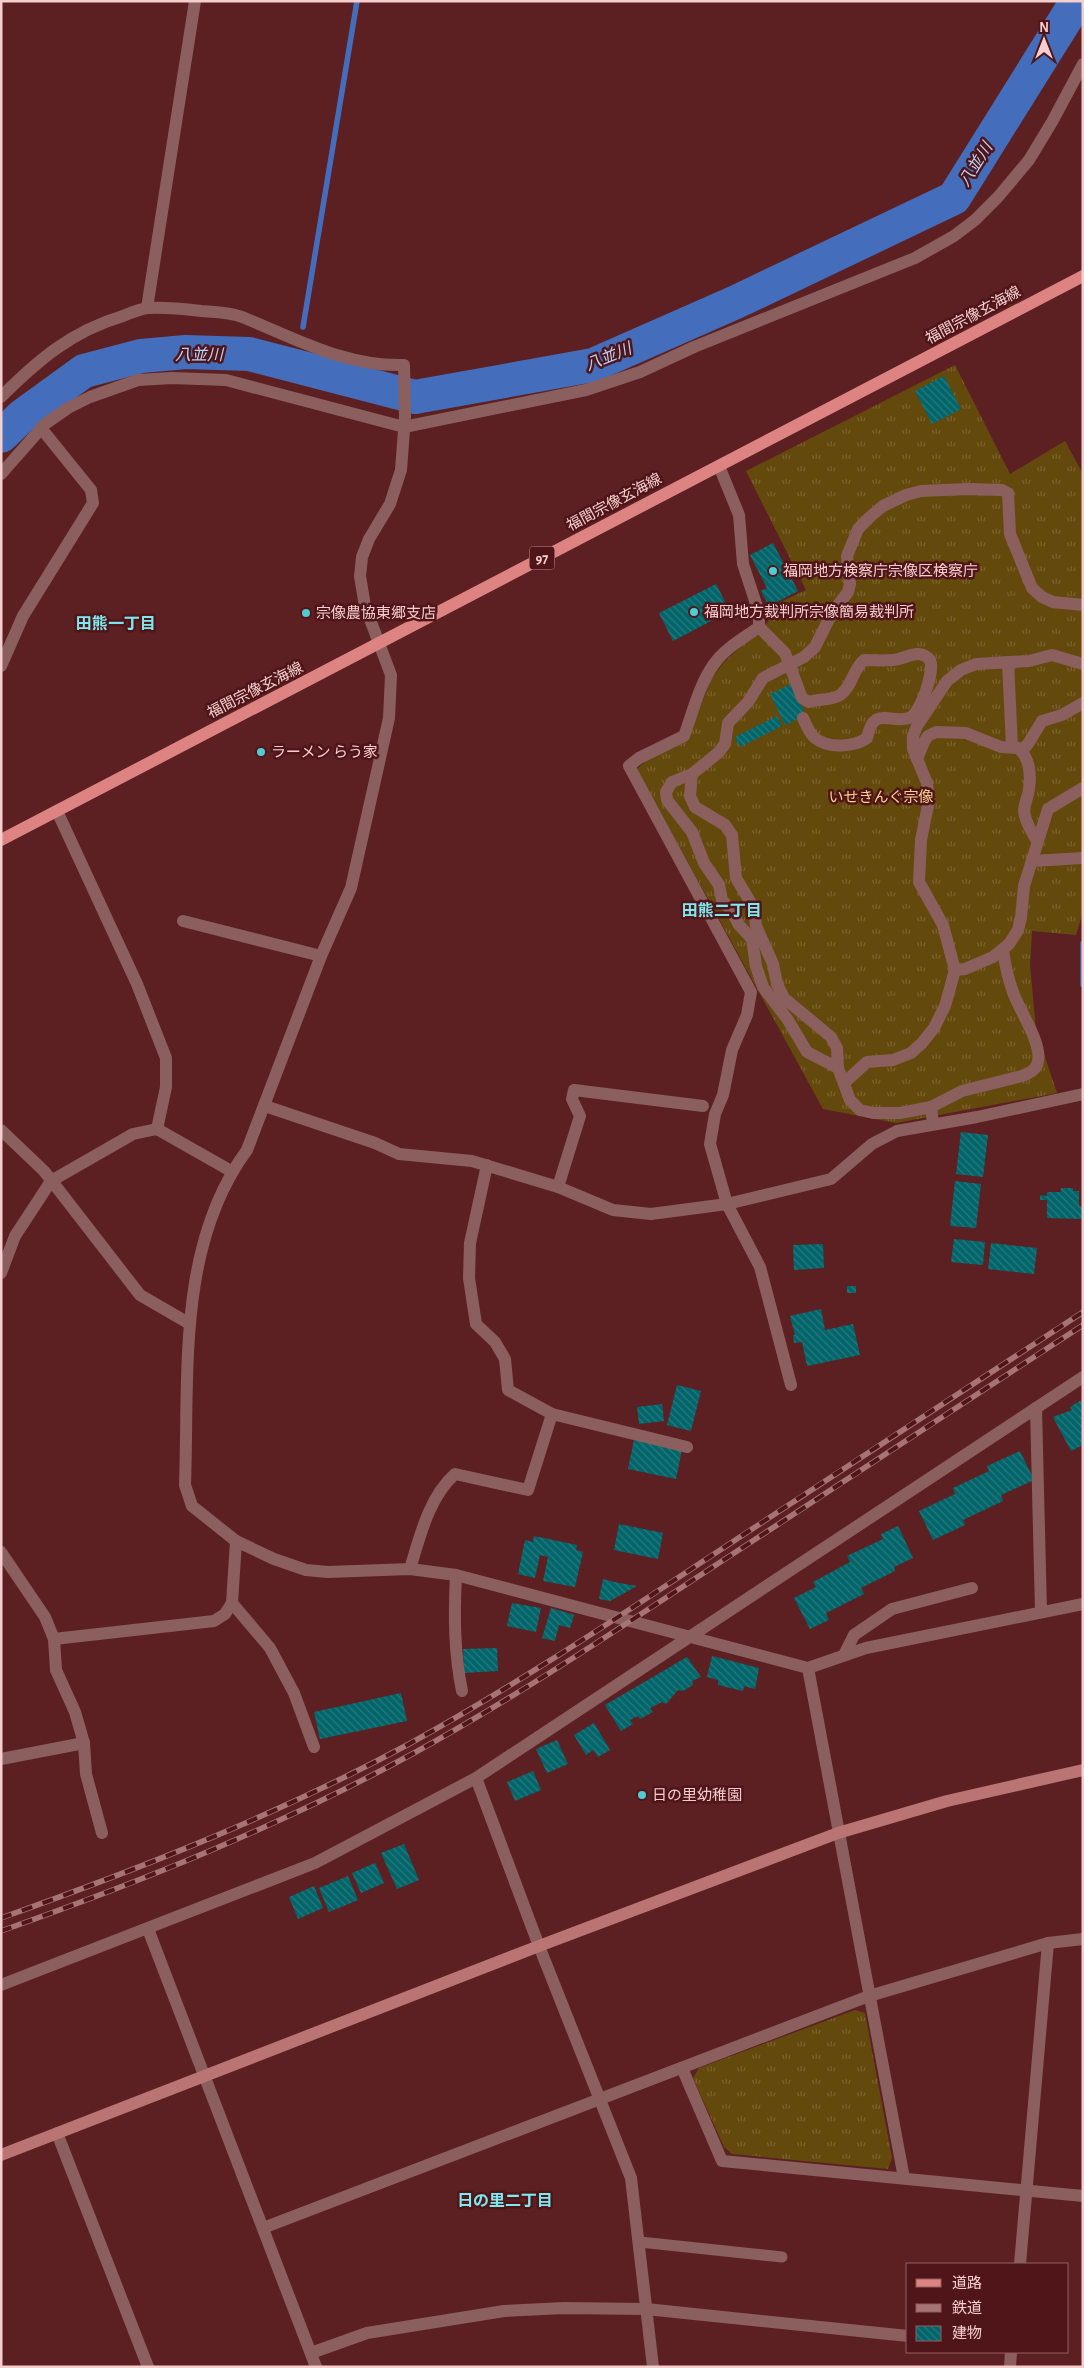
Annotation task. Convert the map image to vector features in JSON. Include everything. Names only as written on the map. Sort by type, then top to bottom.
[{"type":"main road","name":"福間宗像玄海線","points":[[1,840],[1083,276]]},
{"type":"street","points":[[146,308],[192,2]]},
{"type":"street","points":[[1,474],[41,428],[68,408],[90,396],[138,380],[172,378],[226,380],[405,422],[586,390],[640,372],[694,347],[915,258],[954,236],[975,220],[998,198],[1029,160],[1083,64]]},
{"type":"street","points":[[1,397],[20,377],[68,338],[105,321],[146,308],[192,310],[240,316],[329,353],[384,365],[404,365],[405,422],[401,470],[390,504],[369,538],[362,557],[360,576],[365,606],[391,675],[389,718],[351,888],[321,956],[247,1150],[231,1171],[208,1225],[196,1274],[190,1324],[185,1484],[192,1506],[236,1541],[274,1559],[306,1570],[328,1572],[410,1569],[456,1576],[808,1668],[866,1648],[1083,1604]]},
{"type":"street","points":[[1,666],[22,616],[93,503],[91,490],[41,428]]},
{"type":"street","points":[[719,466],[739,515],[743,564],[759,613],[759,627],[779,646],[802,698],[810,702],[831,698],[843,693],[851,682],[856,668],[864,660],[894,660],[922,654],[927,656],[932,664],[931,677],[914,715],[908,718],[882,717],[878,719],[871,725],[867,738],[858,744],[822,742],[810,733],[803,718]]},
{"type":"street","points":[[755,933],[745,933],[731,910],[722,900],[719,885],[704,863],[692,832],[667,800],[666,792],[672,782],[692,774],[718,753],[725,744],[728,723],[748,702],[758,683],[763,678],[788,664],[804,658],[815,647],[829,617],[848,592],[850,584],[847,556],[858,529],[883,506],[906,495],[921,491],[1002,490],[1008,493],[1010,534],[1032,588],[1042,597],[1053,602],[1083,605]]},
{"type":"street","points":[[759,627],[714,663],[703,682],[684,736],[639,758],[629,766],[751,992],[747,1015],[732,1050],[723,1095],[715,1114],[710,1144],[727,1204],[760,1267],[791,1385]]},
{"type":"street","points":[[844,1083],[867,1062],[893,1060],[911,1052],[922,1043],[934,1028],[945,1006],[955,970],[943,925],[919,882],[921,840],[929,800],[927,783],[913,749],[913,736],[917,726],[947,681],[960,670],[976,664],[1029,661],[1052,655],[1083,664]]},
{"type":"street","points":[[1008,662],[1017,749],[1030,770],[1029,791],[1024,805],[1024,816],[1037,842]]},
{"type":"street","points":[[916,759],[928,736],[936,732],[966,733],[974,735],[991,745],[1017,749],[1028,744],[1042,721],[1062,715],[1083,703]]},
{"type":"street","points":[[692,774],[690,796],[695,807],[725,825],[732,835],[736,878],[754,908],[756,966],[763,987],[788,1020],[807,1052],[838,1068]]},
{"type":"street","points":[[955,970],[984,962],[1004,950],[1018,930],[1024,886],[1048,809],[1083,788]]},
{"type":"street","points":[[56,811],[136,984],[166,1058],[166,1087],[157,1129]]},
{"type":"street","points":[[1033,861],[1083,858]]},
{"type":"street","points":[[183,921],[321,956]]},
{"type":"street","points":[[755,933],[773,964],[777,984],[784,998],[831,1037],[836,1048],[838,1068],[850,1100],[860,1110],[873,1113],[900,1113],[931,1107],[962,1091],[1022,1076],[1031,1072],[1036,1067],[1038,1061],[1037,1046],[1012,990],[1004,950]]},
{"type":"street","points":[[558,1187],[580,1116],[572,1099],[574,1090],[703,1106]]},
{"type":"street","points":[[265,1106],[375,1143],[399,1154],[472,1161],[558,1187],[613,1210],[650,1214],[727,1204],[831,1180],[872,1144],[897,1131],[933,1123],[977,1117],[1083,1094]]},
{"type":"street","points":[[931,1107],[933,1123]]},
{"type":"street","points":[[1,1273],[15,1236],[51,1181],[133,1134],[157,1129],[231,1171]]},
{"type":"street","points":[[1,1130],[44,1170],[140,1295],[190,1324]]},
{"type":"street","points":[[487,1165],[470,1243],[469,1278],[476,1324],[495,1342],[505,1358],[508,1390],[552,1414],[687,1447]]},
{"type":"street","points":[[1,1985],[315,1863],[476,1778],[1083,1377]]},
{"type":"street","points":[[1036,1408],[1041,1611]]},
{"type":"street","points":[[410,1569],[433,1505],[443,1484],[455,1474],[528,1490],[552,1414]]},
{"type":"street","points":[[54,1639],[214,1621],[225,1614],[232,1604],[236,1541]]},
{"type":"street","points":[[1,1552],[45,1617],[54,1639],[56,1670],[75,1712],[84,1743],[86,1774],[102,1833]]},
{"type":"street","points":[[456,1576],[454,1626],[457,1668],[462,1691]]},
{"type":"street","points":[[844,1655],[854,1635],[892,1609],[972,1588]]},
{"type":"street","points":[[232,1604],[270,1648],[294,1693],[314,1747]]},
{"type":"street","points":[[808,1668],[904,2178]]},
{"type":"street","points":[[1,1759],[84,1743]]},
{"type":"street","points":[[1,2155],[539,1946],[838,1833],[947,1801],[1083,1770]]},
{"type":"street","points":[[476,1778],[539,1946],[631,2178],[640,2242],[653,2367]]},
{"type":"street","points":[[148,1929],[316,2367]]},
{"type":"street","points":[[263,2228],[869,1996],[1048,1943],[1083,1939]]},
{"type":"street","points":[[1020,2263],[1048,1943]]},
{"type":"street","points":[[682,2068],[722,2161],[1083,2196]]},
{"type":"street","points":[[56,2134],[148,2367]]},
{"type":"street","points":[[311,2353],[367,2332],[504,2311],[564,2308],[646,2309],[906,2336]]},
{"type":"street","points":[[1010,2367],[1011,2353]]},
{"type":"lane","points":[[640,2242],[782,2257]]},
{"type":"green space","name":"いせきんぐ宗像","points":[[955,365],[1010,474],[1065,441],[1083,474],[1083,912],[1076,935],[1032,931],[1030,965],[1036,1030],[1057,1093],[896,1123],[823,1109],[637,769],[649,758],[686,742],[711,680],[723,663],[769,621],[763,610],[806,590],[746,471]]},
{"type":"green space","points":[[855,2010],[865,2013],[892,2158],[888,2169],[732,2154],[724,2147],[693,2078],[699,2068]]},
{"type":"building","points":[[944,376],[961,409],[932,424],[915,391]]},
{"type":"building","name":"福岡地方検察庁宗像区検察庁","points":[[773,543],[798,591],[769,606],[761,591],[767,588],[750,555]]},
{"type":"building","name":"福岡地方裁判所宗像簡易裁判所","points":[[716,584],[730,611],[673,641],[659,613]]},
{"type":"building","points":[[791,684],[806,715],[785,725],[770,694]]},
{"type":"building","points":[[777,716],[782,726],[740,747],[735,737]]},
{"type":"building","points":[[961,1132],[988,1135],[983,1177],[956,1174]]},
{"type":"building","points":[[955,1181],[981,1184],[976,1228],[950,1226]]},
{"type":"building","points":[[1061,1188],[1073,1188],[1073,1191],[1079,1191],[1079,1206],[1083,1206],[1083,1219],[1047,1218],[1047,1200],[1040,1200],[1040,1195],[1047,1196],[1047,1192],[1061,1192]]},
{"type":"building","points":[[954,1239],[985,1242],[983,1265],[951,1262]]},
{"type":"building","points":[[991,1243],[1037,1248],[1034,1274],[988,1269]]},
{"type":"building","points":[[823,1244],[824,1268],[794,1270],[793,1245]]},
{"type":"building","points":[[847,1286],[856,1286],[856,1293],[847,1293]]},
{"type":"building","points":[[821,1309],[825,1330],[853,1324],[860,1355],[807,1366],[802,1342],[794,1343],[793,1335],[795,1335],[790,1316]]},
{"type":"building","points":[[677,1385],[701,1391],[691,1431],[667,1425]]},
{"type":"building","points":[[1083,1399],[1083,1445],[1071,1451],[1053,1417],[1072,1410],[1070,1407]]},
{"type":"building","points":[[662,1404],[664,1421],[639,1424],[637,1407]]},
{"type":"building","points":[[634,1440],[682,1449],[676,1479],[628,1469]]},
{"type":"building","points":[[1020,1451],[1034,1480],[1001,1495],[1003,1501],[963,1520],[965,1525],[933,1540],[919,1511],[955,1494],[953,1488],[989,1471],[987,1466]]},
{"type":"building","points":[[619,1524],[663,1533],[658,1559],[614,1550]]},
{"type":"building","points":[[898,1526],[913,1558],[894,1567],[895,1571],[861,1588],[864,1594],[826,1613],[829,1620],[810,1629],[794,1598],[816,1587],[813,1582],[850,1562],[847,1556],[883,1539],[881,1534]]},
{"type":"building","points":[[534,1536],[577,1545],[576,1550],[583,1552],[575,1587],[543,1581],[548,1557],[540,1555],[535,1578],[518,1574],[525,1540],[533,1542]]},
{"type":"building","points":[[603,1579],[637,1586],[610,1601],[599,1599]]},
{"type":"building","points":[[512,1603],[541,1608],[536,1632],[507,1626]]},
{"type":"building","points":[[551,1608],[574,1615],[570,1628],[559,1625],[555,1641],[542,1638]]},
{"type":"building","points":[[497,1648],[498,1671],[464,1673],[463,1649]]},
{"type":"building","points":[[712,1656],[759,1668],[755,1689],[744,1686],[743,1691],[718,1685],[718,1680],[707,1677]]},
{"type":"building","points":[[687,1657],[701,1677],[692,1681],[693,1685],[683,1691],[678,1690],[666,1704],[662,1702],[650,1708],[653,1712],[640,1719],[638,1716],[630,1720],[633,1724],[621,1731],[605,1705]]},
{"type":"building","points":[[401,1693],[407,1721],[320,1739],[314,1712]]},
{"type":"building","points":[[594,1723],[610,1750],[598,1757],[593,1750],[586,1755],[574,1735]]},
{"type":"building","points":[[557,1740],[568,1764],[547,1773],[536,1749]]},
{"type":"building","points":[[533,1771],[541,1790],[515,1801],[507,1782]]},
{"type":"building","points":[[404,1844],[419,1880],[397,1889],[381,1853]]},
{"type":"building","points":[[375,1863],[384,1883],[361,1893],[352,1873]]},
{"type":"building","points":[[348,1876],[358,1900],[329,1912],[319,1888]]},
{"type":"building","points":[[314,1886],[323,1908],[298,1919],[289,1897]]},
{"type":"waterway","points":[[303,327],[357,1]]},
{"type":"waterway","name":"八並川","points":[[1,436],[22,416],[84,371],[141,356],[186,352],[249,354],[415,397],[593,365],[736,302],[954,198],[1077,1]]},
{"type":"waterway","points":[[1083,943],[1083,985]]},
{"type":"railway","points":[[1,1918],[106,1880],[208,1839],[309,1794],[409,1744],[486,1700],[599,1629],[1083,1312]]},
{"type":"railway","points":[[1,1931],[159,1872],[263,1828],[364,1779],[454,1731],[646,1611],[1083,1325]]},
{"type":"place","name":"福岡地方検察庁宗像区検察庁","points":[[773,571]]},
{"type":"place","name":"福岡地方裁判所宗像簡易裁判所","points":[[694,612]]},
{"type":"place","name":"宗像農協東郷支店","points":[[306,613]]},
{"type":"place","name":"ラーメン らう家","points":[[261,752]]},
{"type":"place","name":"日の里幼稚園","points":[[642,1795]]},
{"type":"district","name":"田熊一丁目","points":[[116,623]]},
{"type":"district","name":"田熊二丁目","points":[[722,910]]},
{"type":"district","name":"日の里二丁目","points":[[505,2200]]}]
